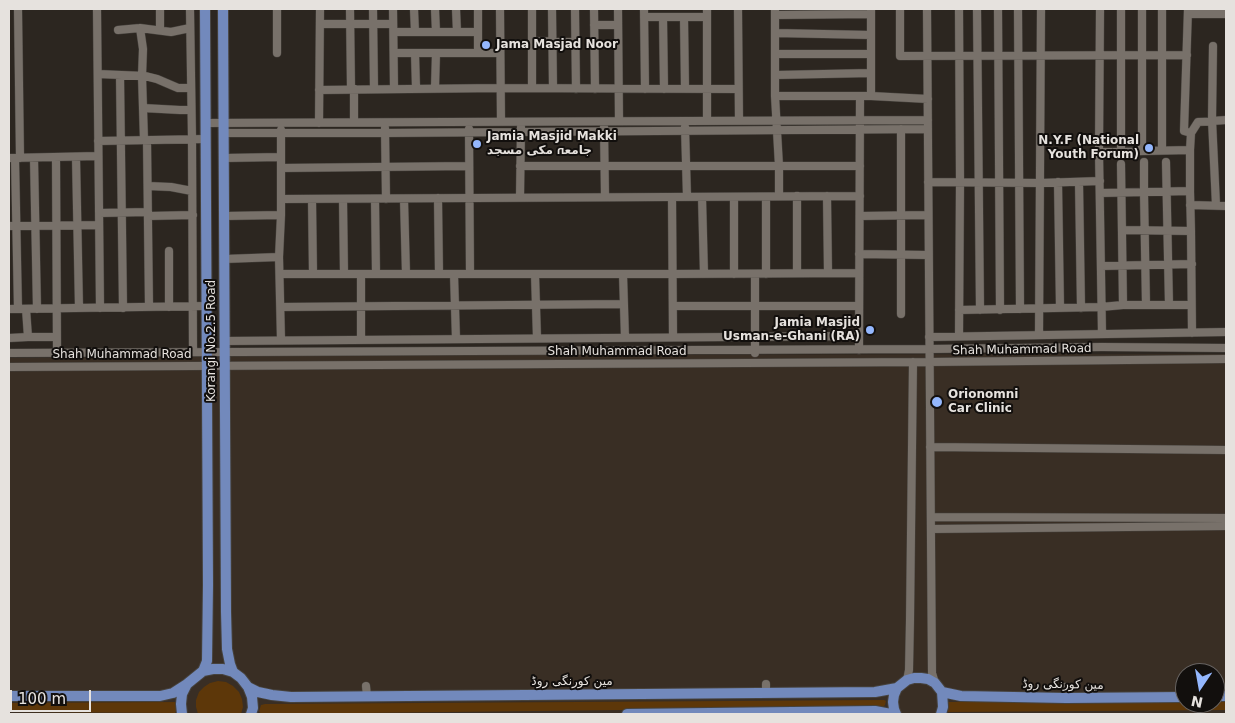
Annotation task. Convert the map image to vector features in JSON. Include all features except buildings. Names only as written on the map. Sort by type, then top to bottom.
[{"type":"main road","name":"Korangi No.2.5 Road","points":[[203,672],[207,661],[208,526],[205,9]]},
{"type":"main road","name":"Korangi No.2.5 Road","points":[[223,9],[226,640],[232,672]]},
{"type":"main road","points":[[9,696],[160,696],[173,694],[203,672],[223,669],[241,678],[248,687],[252,697],[253,708],[251,714]]},
{"type":"main road","points":[[896,714],[893,702],[897,688],[907,680],[914,678],[921,678],[935,683],[942,692],[943,707],[941,714]]},
{"type":"main road","points":[[182,714],[182,694],[187,684]]},
{"type":"main road","name":"مین کورنگی روڈ","points":[[248,687],[258,692],[282,696],[766,688],[875,692],[897,688]]},
{"type":"main road","name":"مین کورنگی روڈ","points":[[942,692],[961,696],[1175,697]]},
{"type":"main road","points":[[627,714],[875,711],[891,714]]},
{"type":"street","points":[[18,9],[12,226],[22,309],[28,337]]},
{"type":"street","points":[[97,9],[100,308]]},
{"type":"street","points":[[160,9],[160,30]]},
{"type":"street","points":[[190,9],[193,352]]},
{"type":"street","points":[[277,9],[277,53]]},
{"type":"street","points":[[319,123],[320,9]]},
{"type":"street","points":[[350,9],[354,122]]},
{"type":"street","points":[[373,9],[374,89]]},
{"type":"street","points":[[393,9],[394,88]]},
{"type":"street","points":[[414,9],[415,32]]},
{"type":"street","points":[[436,9],[436,32]]},
{"type":"street","points":[[456,9],[457,32]]},
{"type":"street","points":[[478,9],[478,53]]},
{"type":"street","points":[[500,9],[502,122]]},
{"type":"street","points":[[532,9],[532,88]]},
{"type":"street","points":[[552,9],[553,88]]},
{"type":"street","points":[[575,9],[576,89]]},
{"type":"street","points":[[594,9],[595,89]]},
{"type":"street","points":[[618,9],[620,121]]},
{"type":"street","points":[[738,9],[739,121]]},
{"type":"street","points":[[900,9],[900,56],[1187,55]]},
{"type":"street","points":[[927,9],[932,673],[935,683]]},
{"type":"street","points":[[958,9],[959,336]]},
{"type":"street","points":[[977,9],[980,310]]},
{"type":"street","points":[[998,9],[1000,310]]},
{"type":"street","points":[[1018,9],[1020,309]]},
{"type":"street","points":[[1039,335],[1041,9]]},
{"type":"street","points":[[1100,9],[1099,152],[1102,334]]},
{"type":"street","points":[[1121,151],[1122,9]]},
{"type":"street","points":[[1142,9],[1142,151]]},
{"type":"street","points":[[1162,9],[1162,150]]},
{"type":"street","points":[[779,196],[775,12],[871,11],[871,96]]},
{"type":"street","points":[[1191,133],[1184,131],[1188,11],[1226,14]]},
{"type":"street","points":[[645,89],[644,13],[663,17],[684,17],[707,13],[708,121]]},
{"type":"street","points":[[663,17],[664,89]]},
{"type":"street","points":[[684,17],[685,89]]},
{"type":"street","points":[[320,24],[373,24],[415,32],[478,32]]},
{"type":"street","points":[[594,25],[618,25]]},
{"type":"street","points":[[140,28],[143,49],[143,108],[148,186],[149,307]]},
{"type":"street","points":[[118,30],[140,28],[175,31],[190,28]]},
{"type":"street","points":[[9,30],[18,29]]},
{"type":"street","points":[[775,34],[871,35]]},
{"type":"street","points":[[532,42],[575,42]]},
{"type":"street","points":[[1213,46],[1212,120],[1216,205]]},
{"type":"street","points":[[394,53],[500,53]]},
{"type":"street","points":[[416,53],[416,88]]},
{"type":"street","points":[[436,53],[436,88]]},
{"type":"street","points":[[775,54],[870,54]]},
{"type":"street","points":[[776,75],[871,73]]},
{"type":"street","points":[[98,74],[142,76],[157,79],[178,88],[191,88]]},
{"type":"street","points":[[120,75],[123,308]]},
{"type":"street","points":[[319,90],[394,88],[738,89]]},
{"type":"street","points":[[776,96],[871,96],[928,99]]},
{"type":"street","points":[[859,350],[860,96]]},
{"type":"street","points":[[143,108],[192,110]]},
{"type":"street","points":[[224,128],[281,123],[354,122],[928,120]]},
{"type":"street","points":[[1192,333],[1191,133],[1198,122],[1226,120]]},
{"type":"street","points":[[684,121],[687,197]]},
{"type":"street","points":[[385,122],[386,199]]},
{"type":"street","points":[[469,122],[470,274]]},
{"type":"street","points":[[520,198],[521,122]]},
{"type":"street","points":[[604,122],[605,197]]},
{"type":"street","points":[[206,123],[224,128],[281,133],[385,134],[928,129]]},
{"type":"street","points":[[281,123],[282,215],[279,257],[281,340]]},
{"type":"street","points":[[901,314],[902,129]]},
{"type":"street","points":[[98,141],[206,139]]},
{"type":"street","points":[[1099,152],[1190,150]]},
{"type":"street","points":[[76,156],[79,308]]},
{"type":"street","points":[[14,158],[98,156]]},
{"type":"street","points":[[56,157],[57,352]]},
{"type":"street","points":[[224,158],[281,157]]},
{"type":"street","points":[[34,158],[37,309]]},
{"type":"street","points":[[1144,162],[1146,305]]},
{"type":"street","points":[[1166,162],[1169,305]]},
{"type":"street","points":[[1121,164],[1123,306]]},
{"type":"street","points":[[281,168],[469,166]]},
{"type":"street","points":[[520,166],[860,166]]},
{"type":"street","points":[[928,182],[1040,183],[1100,181]]},
{"type":"street","points":[[1058,182],[1060,308]]},
{"type":"street","points":[[1079,182],[1081,308]]},
{"type":"street","points":[[148,186],[171,187],[192,191]]},
{"type":"street","points":[[1100,193],[1190,190]]},
{"type":"street","points":[[766,196],[766,274]]},
{"type":"street","points":[[797,196],[797,273]]},
{"type":"street","points":[[827,196],[828,273]]},
{"type":"street","points":[[281,199],[860,196]]},
{"type":"street","points":[[672,197],[673,337]]},
{"type":"street","points":[[702,197],[704,274]]},
{"type":"street","points":[[734,197],[734,274]]},
{"type":"street","points":[[438,198],[440,274]]},
{"type":"street","points":[[312,199],[313,274]]},
{"type":"street","points":[[343,199],[344,274]]},
{"type":"street","points":[[375,199],[376,274]]},
{"type":"street","points":[[404,199],[406,274]]},
{"type":"street","points":[[1190,205],[1226,206]]},
{"type":"street","points":[[99,213],[192,215]]},
{"type":"street","points":[[224,216],[282,215]]},
{"type":"street","points":[[860,216],[928,215]]},
{"type":"street","points":[[12,226],[99,224]]},
{"type":"street","points":[[1122,230],[1191,231]]},
{"type":"street","points":[[168,307],[169,251]]},
{"type":"street","points":[[860,254],[928,255]]},
{"type":"street","points":[[224,259],[279,257]]},
{"type":"street","points":[[1101,266],[1192,264]]},
{"type":"street","points":[[280,274],[859,273]]},
{"type":"street","points":[[361,274],[361,340]]},
{"type":"street","points":[[454,274],[456,339]]},
{"type":"street","points":[[535,274],[537,338]]},
{"type":"street","points":[[623,274],[625,338]]},
{"type":"street","points":[[755,274],[756,362]]},
{"type":"street","points":[[281,307],[624,304]]},
{"type":"street","points":[[959,310],[1191,305]]},
{"type":"street","points":[[9,309],[206,306]]},
{"type":"street","points":[[673,306],[859,306]]},
{"type":"street","points":[[929,336],[1226,332]]},
{"type":"street","points":[[224,340],[859,336]]},
{"type":"street","points":[[9,338],[56,337]]},
{"type":"street","name":"Shah Muhammad Road","points":[[9,353],[929,350],[1102,347],[1226,348]]},
{"type":"street","points":[[907,680],[910,650],[913,362],[929,350]]},
{"type":"street","points":[[545,351],[546,364]]},
{"type":"street","name":"Shah Muhammad Road","points":[[9,367],[1226,359]]},
{"type":"street","points":[[930,447],[1226,450]]},
{"type":"street","points":[[931,517],[1226,518]]},
{"type":"street","points":[[995,518],[995,529]]},
{"type":"street","points":[[1119,518],[1120,527]]},
{"type":"street","points":[[931,529],[1226,526]]},
{"type":"street","points":[[366,686],[366,696]]},
{"type":"street","points":[[1065,686],[1066,698]]},
{"type":"shaded area","points":[[1226,354],[1226,714],[9,714],[9,358],[348,355]]},
{"type":"shaded area","points":[[226,682],[239,692],[243,707],[241,714],[198,714],[196,700],[199,692],[210,683]]},
{"type":"shaded area","points":[[1175,700],[1175,710],[948,712],[946,703],[948,702]]},
{"type":"shaded area","points":[[886,701],[883,707],[274,714],[261,714],[259,711],[261,705],[265,704]]},
{"type":"shaded area","points":[[177,702],[175,713],[9,712],[9,703]]},
{"type":"place","name":"Jama Masjad Noor","points":[[486,45]]},
{"type":"place","name":"Jamia Masjid Makki جامعہ مکی مسجد","points":[[477,144]]},
{"type":"place","name":"N.Y.F (National Youth Forum)","points":[[1149,148]]},
{"type":"place","name":"Jamia Masjid Usman-e-Ghani (RA)","points":[[870,330]]},
{"type":"place","name":"Orionomni Car Clinic","points":[[937,402]]}]
